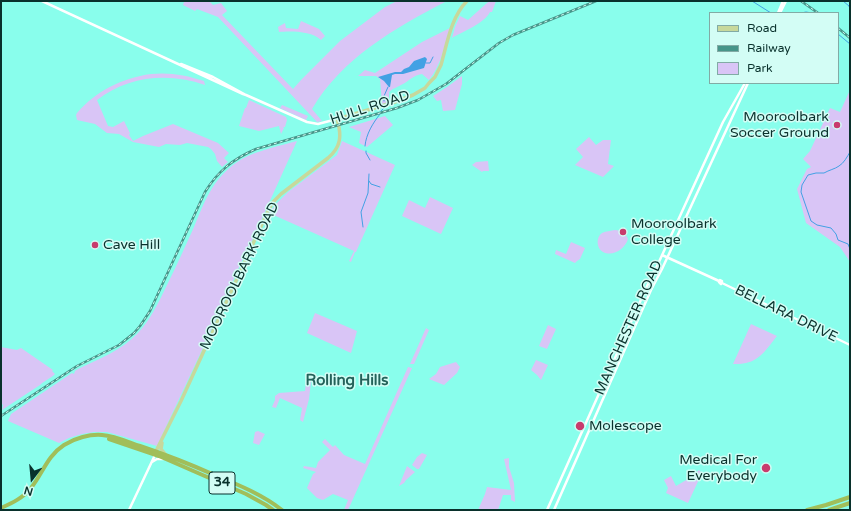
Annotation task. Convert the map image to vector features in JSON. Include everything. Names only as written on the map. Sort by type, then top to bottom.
[{"type":"highway","name":"34","points":[[1,508],[18,499],[27,492],[47,462],[65,444],[81,438],[97,435],[108,436],[215,475],[254,492],[282,510]]},
{"type":"highway","name":"34","points":[[166,457],[246,494],[273,510]]},
{"type":"highway","points":[[807,510],[850,497]]},
{"type":"highway","points":[[829,510],[850,503]]},
{"type":"main road","name":"HULL ROAD","points":[[42,1],[173,61],[198,70],[246,94],[312,123],[322,123],[407,98],[425,88],[439,70],[455,18],[467,1]]},
{"type":"main road","points":[[780,12],[785,1]]},
{"type":"main road","name":"MANCHESTER ROAD","points":[[547,510],[648,284],[723,122],[746,84]]},
{"type":"main road","name":"MANCHESTER ROAD","points":[[554,510],[650,290],[667,257],[747,84]]},
{"type":"main road","name":"MOOROOLBARK ROAD","points":[[156,453],[270,206],[275,199],[333,153],[340,137],[337,119]]},
{"type":"main road","name":"BELLARA DRIVE","points":[[662,255],[850,345]]},
{"type":"main road","points":[[624,337],[629,339]]},
{"type":"main road","points":[[582,432],[588,433]]},
{"type":"main road","points":[[150,464],[157,459],[166,457],[161,449],[162,440]]},
{"type":"main road","points":[[129,510],[156,453]]},
{"type":"main road","points":[[564,473],[569,475]]},
{"type":"green space","points":[[180,1],[209,1],[213,5],[221,3],[227,11],[222,15],[293,89],[340,41],[385,7],[397,1],[447,1],[408,22],[371,46],[338,74],[312,109],[322,121],[317,122],[218,17],[197,9],[195,11],[183,5],[184,2]]},
{"type":"green space","points":[[490,1],[496,1],[492,12],[490,12],[483,20],[473,27],[452,38],[460,16],[468,20]]},
{"type":"green space","points":[[301,21],[319,29],[325,36],[321,40],[307,33],[279,32],[278,27],[285,23],[286,28],[298,29]]},
{"type":"green space","points":[[450,28],[440,61],[429,80],[422,74],[413,77],[389,92],[389,102],[382,104],[380,79],[376,76],[358,76],[365,70],[375,73],[422,42]]},
{"type":"green space","points":[[164,73],[184,76],[204,81],[205,85],[177,78],[163,78],[135,81],[122,86],[97,100],[108,126],[113,127],[124,121],[133,141],[173,124],[218,143],[229,153],[224,158],[228,162],[222,167],[217,161],[215,154],[208,147],[187,143],[180,145],[166,144],[159,147],[133,142],[119,134],[107,133],[95,124],[77,120],[77,113],[92,98],[101,92],[120,82],[151,74]]},
{"type":"green space","points":[[462,76],[462,84],[455,110],[443,111],[441,100],[437,101],[433,96]]},
{"type":"green space","points":[[850,90],[850,262],[840,247],[806,223],[797,189],[807,169],[811,167],[803,159],[810,151],[830,108],[840,112]]},
{"type":"green space","points":[[249,100],[286,117],[287,120],[285,127],[283,127],[284,128],[281,134],[279,126],[259,131],[239,126]]},
{"type":"green space","points":[[282,105],[308,116],[306,120],[280,108]]},
{"type":"green space","points":[[385,116],[393,125],[367,147],[359,143],[361,132],[349,127]]},
{"type":"green space","points":[[589,137],[596,145],[603,140],[611,140],[608,164],[614,166],[603,177],[575,165],[583,157],[576,149]]},
{"type":"green space","points":[[297,141],[157,446],[107,432],[82,434],[59,443],[8,421],[11,414],[72,373],[74,374],[78,369],[118,349],[138,333],[160,300],[207,197],[224,173],[242,159],[255,153]]},
{"type":"green space","points":[[342,141],[395,165],[351,262],[349,261],[354,251],[269,213],[288,192],[337,155]]},
{"type":"green space","points":[[488,161],[489,171],[482,172],[472,165],[476,162]]},
{"type":"green space","points":[[430,197],[453,208],[441,234],[402,216],[409,200],[425,208]]},
{"type":"green space","points":[[607,231],[621,231],[626,235],[628,239],[626,243],[615,253],[603,252],[598,245],[600,235]]},
{"type":"green space","points":[[571,242],[585,248],[580,259],[575,263],[555,254],[556,250],[566,254]]},
{"type":"green space","points":[[315,313],[357,331],[351,353],[307,333]]},
{"type":"green space","points":[[751,324],[777,336],[756,359],[744,363],[733,364]]},
{"type":"green space","points":[[548,325],[556,329],[547,349],[539,346]]},
{"type":"green space","points":[[426,328],[429,330],[414,364],[410,364]]},
{"type":"green space","points":[[1,347],[17,350],[21,348],[53,370],[52,371],[55,374],[2,410],[3,405],[1,403]]},
{"type":"green space","points":[[536,360],[548,365],[541,380],[531,370]]},
{"type":"green space","points":[[456,362],[460,367],[457,373],[444,385],[429,379],[436,374],[440,367]]},
{"type":"green space","points":[[408,367],[412,368],[348,510],[344,510],[348,500],[333,494],[323,500],[317,498],[307,488],[313,474],[316,472],[303,468],[304,466],[316,468],[318,462],[330,450],[322,442],[325,439],[333,447],[335,445],[344,455],[365,464]]},
{"type":"green space","points":[[306,381],[311,382],[309,399],[303,422],[300,420],[302,408],[280,398],[276,408],[272,407],[275,396],[279,393],[305,391]]},
{"type":"green space","points":[[258,431],[265,434],[259,445],[253,443],[255,432]]},
{"type":"green space","points":[[422,453],[427,455],[419,469],[417,469],[412,465],[417,457]]},
{"type":"green space","points":[[509,458],[509,467],[514,483],[515,502],[511,500],[511,495],[503,495],[498,510],[478,510],[487,487],[511,490],[504,459]]},
{"type":"green space","points":[[407,466],[415,472],[399,486]]},
{"type":"green space","points":[[699,470],[702,473],[688,503],[666,493],[668,488],[664,480],[671,476],[676,486]]},
{"type":"water","points":[[425,57],[427,59],[424,68],[403,74],[392,75],[390,87],[378,77],[395,72],[401,72],[409,67],[414,61]]},
{"type":"waterway","points":[[752,1],[769,12]]},
{"type":"waterway","points":[[843,1],[849,6],[850,9]]},
{"type":"waterway","points":[[839,35],[850,44]]},
{"type":"waterway","points":[[426,63],[430,63],[433,57]]},
{"type":"waterway","points":[[384,101],[384,96],[388,87]]},
{"type":"waterway","points":[[381,111],[384,108]]},
{"type":"waterway","points":[[365,146],[370,129],[380,114]]},
{"type":"waterway","points":[[366,151],[370,160]]},
{"type":"waterway","points":[[850,152],[841,165],[824,173],[808,175],[802,185],[801,192],[811,221],[817,225],[831,228],[836,234],[838,240],[848,244],[850,249]]},
{"type":"waterway","points":[[363,227],[361,212],[368,193],[369,174]]},
{"type":"waterway","points":[[369,181],[371,184],[380,187]]},
{"type":"railway","points":[[1,416],[77,366],[119,345],[134,333],[150,311],[205,192],[215,178],[233,161],[256,149],[397,108],[418,100],[446,84],[499,43],[513,35],[596,1]]},
{"type":"railway","points":[[801,1],[817,12]]},
{"type":"railway","points":[[839,29],[850,38]]},
{"type":"place","name":"Mooroolbark Soccer Ground","points":[[837,125]]},
{"type":"place","name":"Mooroolbark College","points":[[623,232]]},
{"type":"place","name":"Cave Hill","points":[[95,245]]},
{"type":"place","name":"Molescope","points":[[580,426]]},
{"type":"place","name":"Medical For Everybody","points":[[766,468]]},
{"type":"district","name":"Rolling Hills","points":[[347,381]]}]
